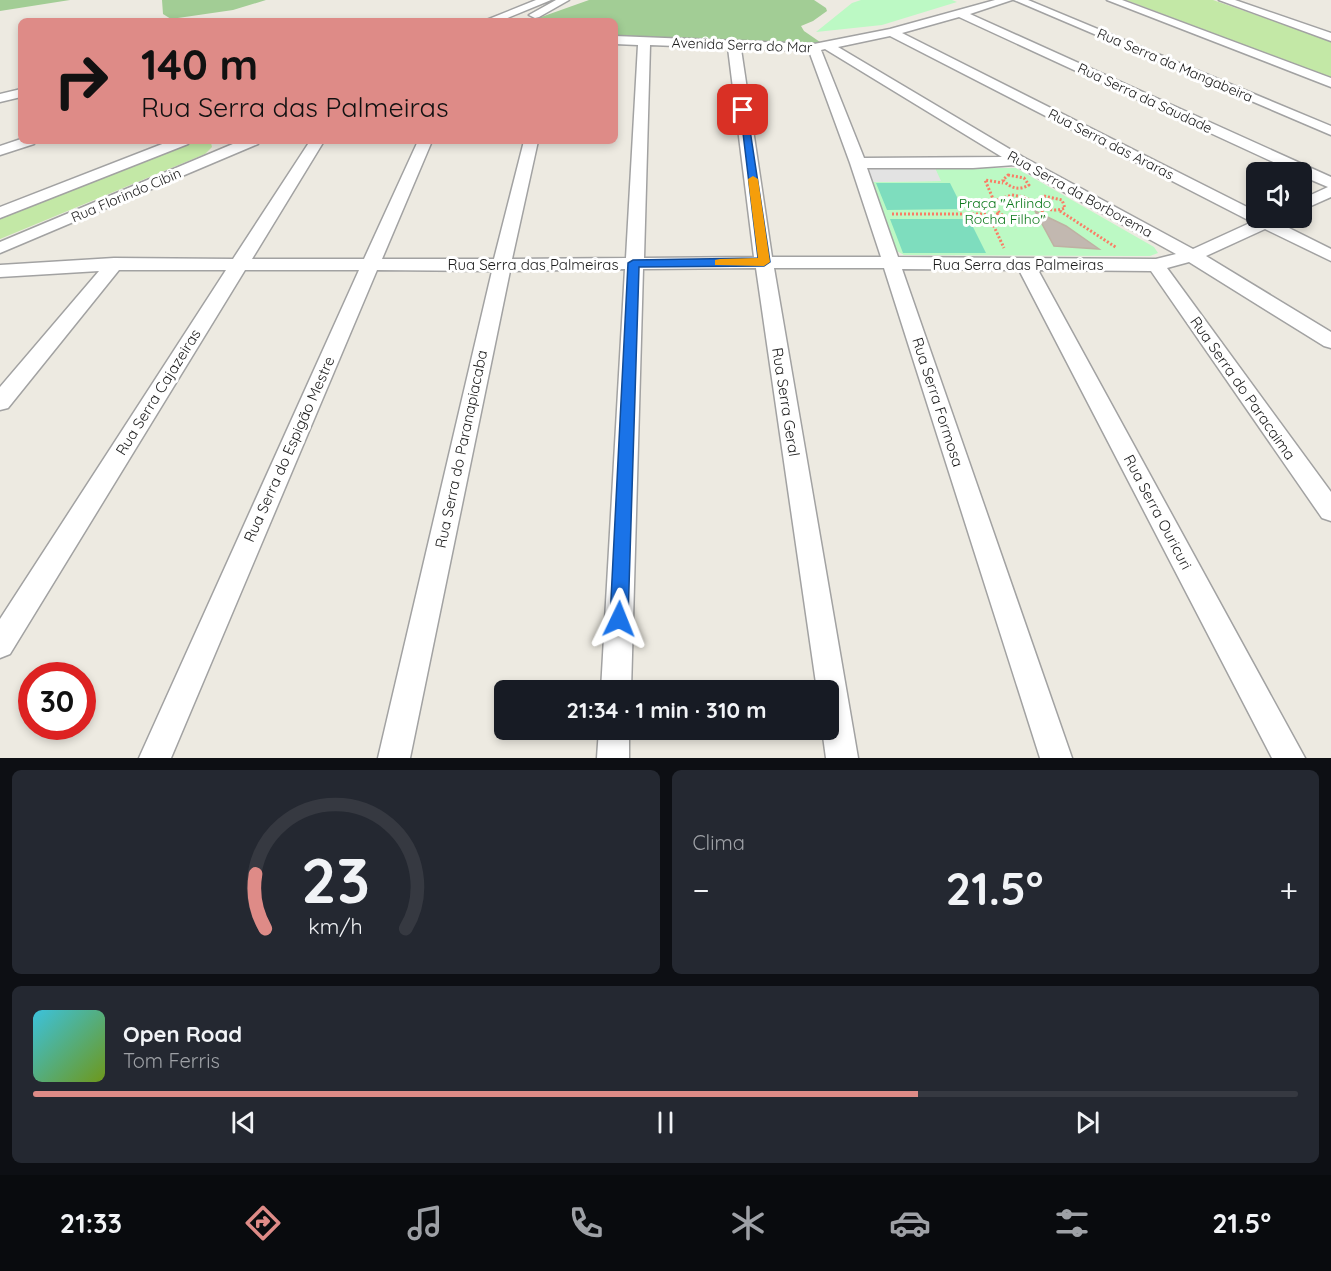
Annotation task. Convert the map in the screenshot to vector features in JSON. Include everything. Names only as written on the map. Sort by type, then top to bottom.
[{"type":"street","points":[[498,18],[546,0]]},
{"type":"street","points":[[530,18],[564,0]]},
{"type":"street","name":"Avenida Serra do Mar","points":[[618,40],[821,47],[892,32],[1007,0]]},
{"type":"street","name":"Rua Serra da Mangabeira","points":[[1018,0],[1331,130]]},
{"type":"street","points":[[1112,0],[1331,83]]},
{"type":"street","points":[[1224,0],[1331,37]]},
{"type":"street","name":"Rua Serra da Saudade","points":[[958,13],[1331,183]]},
{"type":"street","name":"Rua Serra das Araras","points":[[892,32],[1246,208]]},
{"type":"street","points":[[616,680],[644,42]]},
{"type":"street","name":"Rua Serra Geral","points":[[734,45],[764,262],[842,758]]},
{"type":"street","name":"Rua Serra da Borborema","points":[[821,47],[1192,256],[1331,341]]},
{"type":"street","name":"Rua Serra Formosa","points":[[821,47],[1056,758]]},
{"type":"street","points":[[0,98],[18,94]]},
{"type":"street","points":[[0,151],[20,144]]},
{"type":"street","name":"Rua Florindo Cibin","points":[[0,213],[175,144]]},
{"type":"street","name":"Rua Florindo Cibin","points":[[0,248],[238,144]]},
{"type":"street","name":"Rua Serra Cajazeiras","points":[[0,644],[315,144]]},
{"type":"street","name":"Rua Serra do Espigão Mestre","points":[[155,758],[424,144]]},
{"type":"street","name":"Rua Serra do Paranapiacaba","points":[[394,758],[530,144]]},
{"type":"street","points":[[858,163],[973,163],[1018,160]]},
{"type":"street","points":[[1312,200],[1331,191]]},
{"type":"street","name":"Rua Serra das Palmeiras","points":[[0,271],[114,264],[502,265],[1017,261],[1156,265],[1192,256],[1253,228]]},
{"type":"street","name":"Rua Serra das Araras","points":[[1284,228],[1331,256]]},
{"type":"street","points":[[0,261],[20,254],[28,237]]},
{"type":"street","name":"Rua Serra das Palmeiras","points":[[20,254],[18,256],[68,266]]},
{"type":"street","name":"Rua Serra Ouricuri","points":[[1017,261],[1289,758]]},
{"type":"street","points":[[0,402],[114,264]]},
{"type":"street","name":"Rua Serra do Paracaima","points":[[1156,265],[1331,511]]},
{"type":"street","points":[[613,758],[614,740]]},
{"type":"path","points":[[999,214],[993,205],[994,201],[985,180],[1004,183],[1018,189],[1027,187],[1027,180],[1011,175],[1005,177],[1004,183]]},
{"type":"path","points":[[1018,189],[1025,198],[1041,206],[1060,211],[1122,251]]},
{"type":"path","points":[[994,201],[1003,196],[1038,200],[1044,196],[1058,198],[1066,205],[1060,211]]},
{"type":"path","points":[[883,214],[999,214],[1013,220],[1029,222],[1043,215],[1038,200]]},
{"type":"path","points":[[999,214],[991,220],[1017,261]]},
{"type":"green space","points":[[0,0],[70,0],[0,11]]},
{"type":"green space","points":[[162,0],[266,0],[233,10],[178,18],[169,18],[163,14]]},
{"type":"green space","points":[[589,0],[814,0],[827,11],[801,26],[804,31],[820,42],[813,46],[618,38],[618,18],[538,18]]},
{"type":"green space","points":[[861,0],[952,0],[957,2],[882,25],[816,32],[852,3]]},
{"type":"green space","points":[[1126,0],[1213,0],[1331,41],[1331,78]]},
{"type":"green space","points":[[188,144],[211,144],[212,147],[205,154],[0,239],[0,218]]},
{"type":"green space","name":"Praça \"Arlindo Rocha Filho\"","points":[[935,168],[1016,168],[1154,247],[1158,253],[1150,256],[904,255],[895,250],[871,182],[940,181]]},
{"type":"green space","points":[[876,183],[950,183],[963,209],[887,210]]},
{"type":"green space","points":[[890,219],[969,219],[986,253],[903,253]]},
{"type":"shaded area","points":[[874,168],[935,168],[941,181],[871,182],[868,170]]},
{"type":"building","points":[[1035,211],[1066,226],[1099,249],[1054,246]]},
{"type":"slow traffic","points":[[720,263],[764,262],[753,179]]},
{"type":"route","points":[[619,619],[633,263],[764,262],[743,110]]}]
